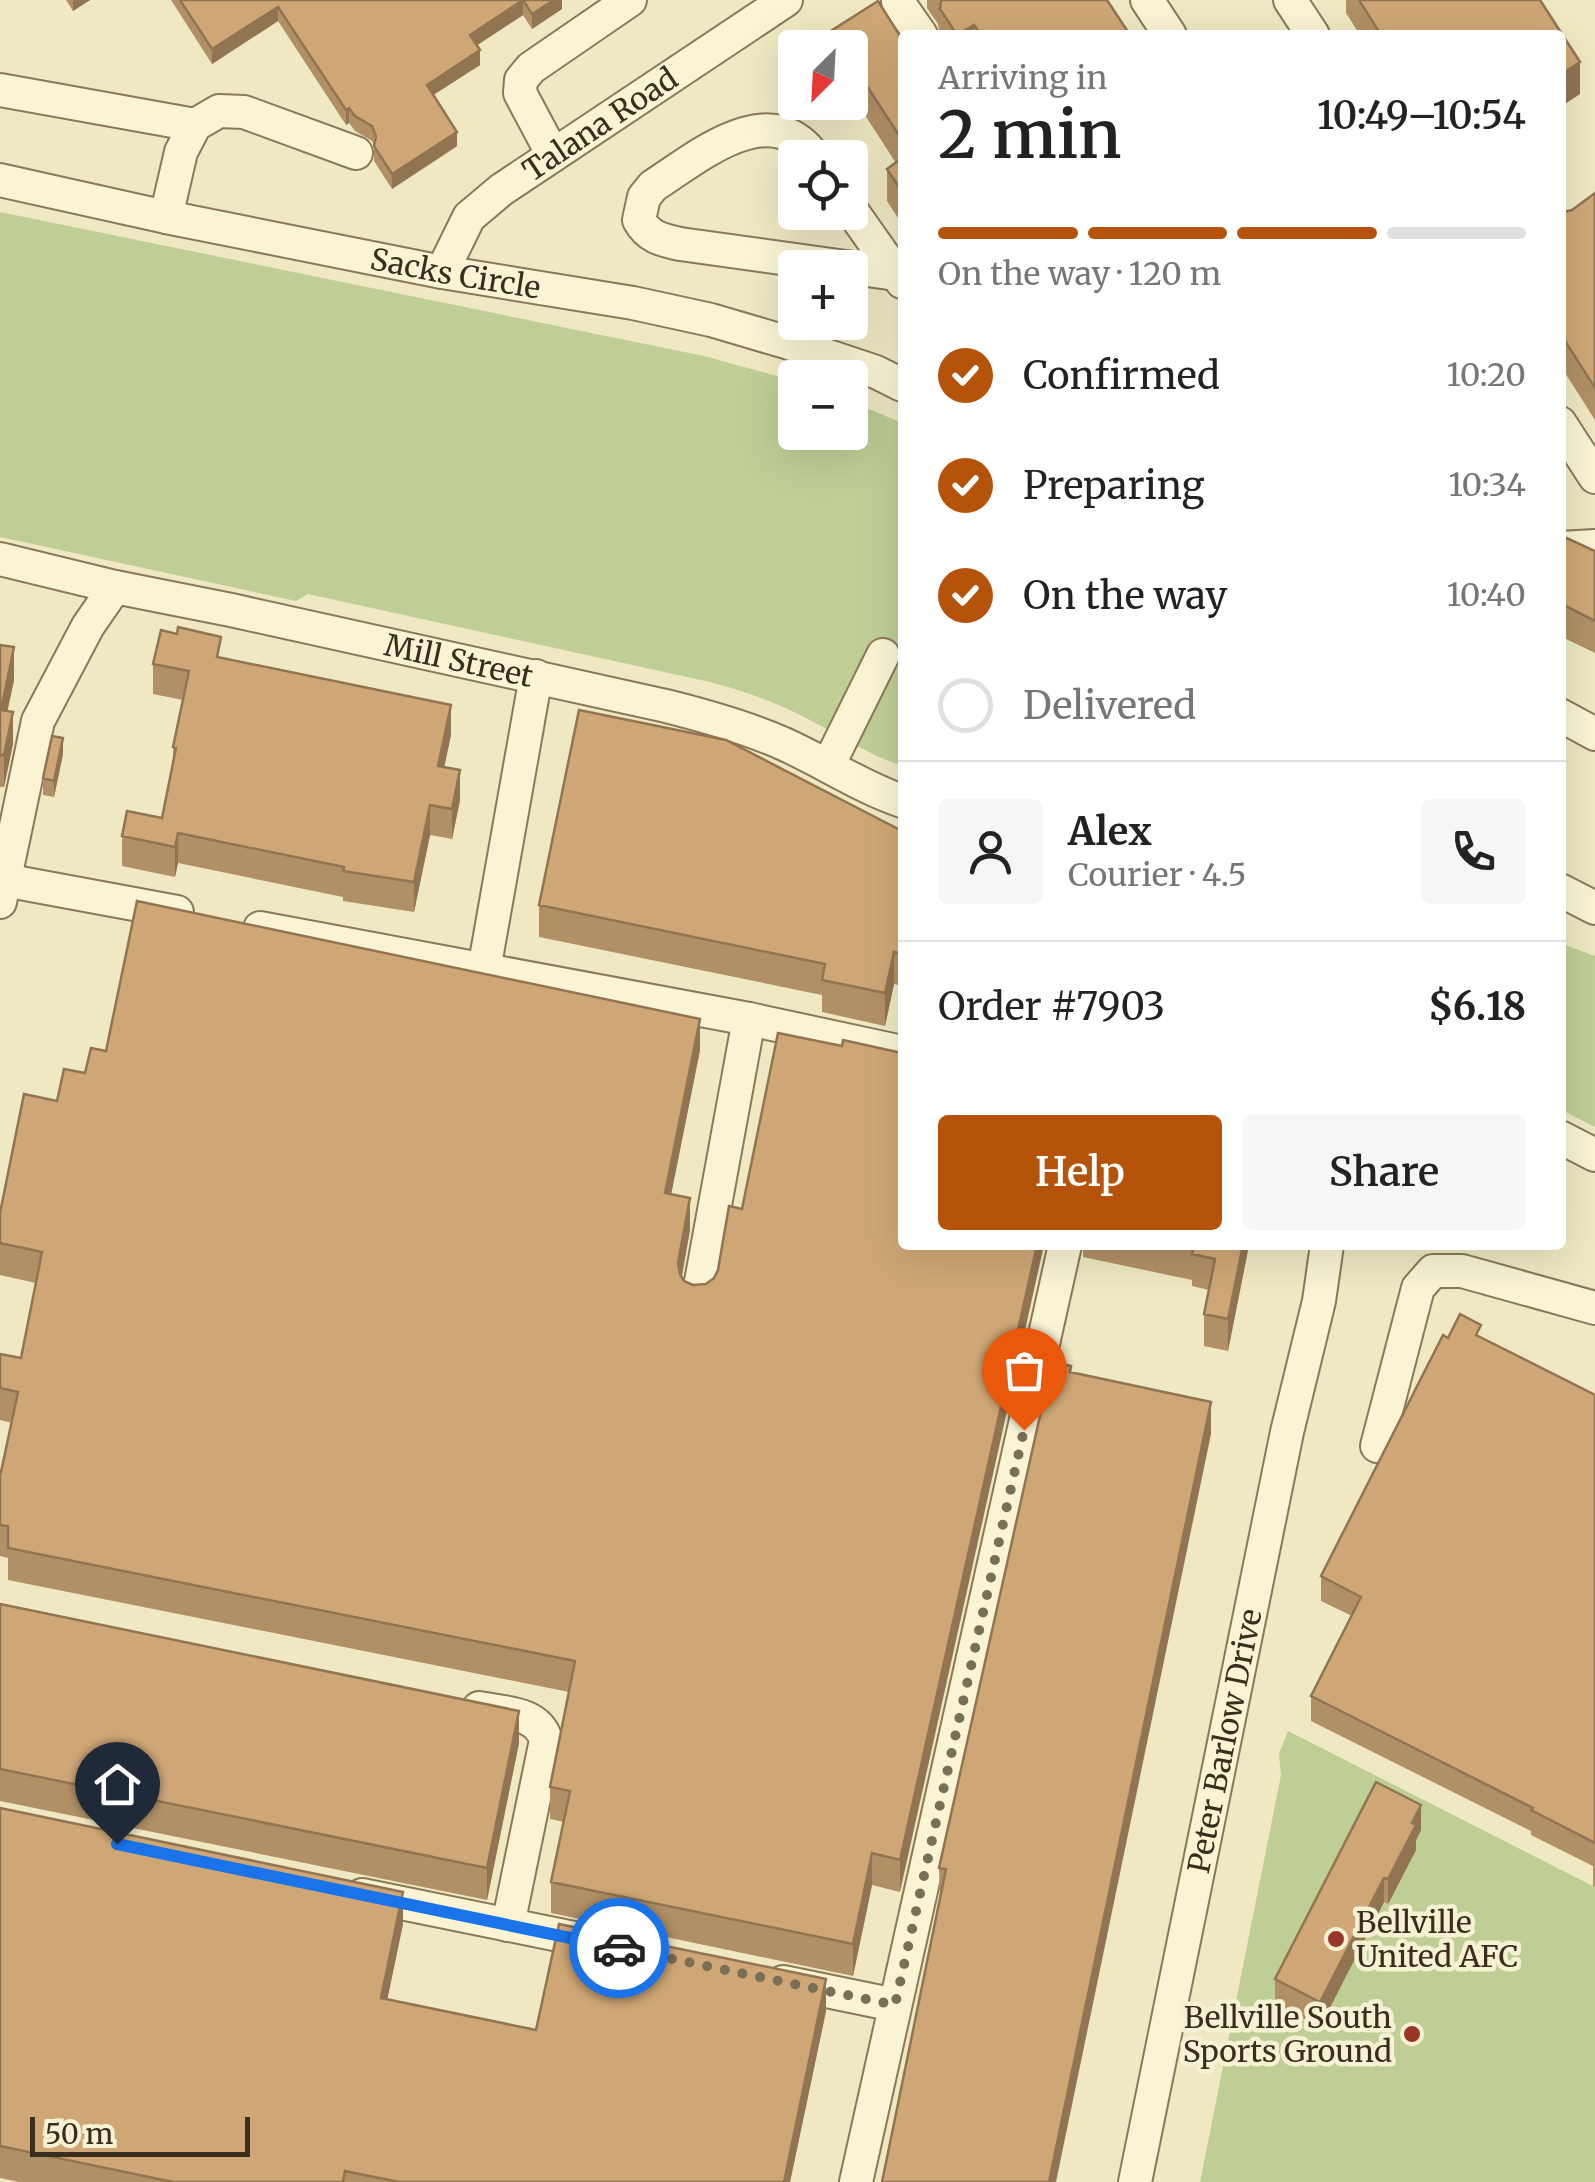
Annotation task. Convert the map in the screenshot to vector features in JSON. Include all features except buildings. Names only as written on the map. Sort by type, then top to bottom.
[{"type":"street","points":[[553,155],[520,93],[520,80],[531,68],[630,0]]},
{"type":"street","name":"Talana Road","points":[[442,272],[468,217],[501,190],[553,155],[741,11],[786,0]]},
{"type":"street","points":[[1146,0],[1167,30]]},
{"type":"street","points":[[1290,0],[1310,30]]},
{"type":"street","points":[[898,2],[918,30]]},
{"type":"street","points":[[0,90],[194,126]]},
{"type":"street","points":[[166,217],[181,152],[194,126],[219,110],[244,112],[356,153]]},
{"type":"street","points":[[797,140],[786,133],[760,130],[726,139],[653,186],[644,197],[639,220],[644,230],[658,239],[680,244],[898,278]]},
{"type":"street","name":"Sacks Circle","points":[[0,180],[442,272],[634,302],[711,320],[876,372],[898,383]]},
{"type":"street","points":[[865,230],[898,277]]},
{"type":"street","points":[[1566,431],[1595,476]]},
{"type":"street","points":[[1566,548],[1595,546]]},
{"type":"street","name":"Mill Street","points":[[0,559],[724,721],[783,743],[898,800]]},
{"type":"street","points":[[115,587],[88,626],[38,720],[2,891],[225,921],[749,1019],[898,1051]]},
{"type":"street","points":[[828,766],[884,656]]},
{"type":"street","points":[[484,970],[536,676]]},
{"type":"street","points":[[1566,718],[1595,734]]},
{"type":"street","points":[[1566,893],[1595,908]]},
{"type":"street","points":[[698,1298],[749,1019]]},
{"type":"street","points":[[1566,1140],[1595,1155]]},
{"type":"street","points":[[856,2182],[1064,1250]]},
{"type":"street","name":"Peter Barlow Drive","points":[[1134,2182],[1326,1250]]},
{"type":"street","name":"Peter Barlow Drive","points":[[1318,1300],[1340,1250]]},
{"type":"street","points":[[1377,1446],[1418,1288],[1433,1271],[1462,1271],[1595,1308]]},
{"type":"street","points":[[454,1703],[530,1718],[542,1728],[546,1740],[508,1925]]},
{"type":"street","points":[[332,1888],[624,1949]]},
{"type":"street","points":[[760,1977],[895,2005]]},
{"type":"green space","points":[[0,212],[704,356],[778,376],[778,450],[868,450],[868,409],[898,421],[898,764],[777,704],[710,682],[308,594],[296,601],[0,537]]},
{"type":"green space","points":[[1566,945],[1595,956],[1595,1127],[1566,1112]]},
{"type":"green space","name":"Bellville South Sports Ground","points":[[1288,1731],[1595,1887],[1595,2182],[1200,2182],[1281,1775],[1279,1754]]},
{"type":"way so far","points":[[619,1948],[895,2005],[1024,1430]]},
{"type":"place","name":"Bellville United AFC","points":[[1336,1939]]},
{"type":"place","name":"Bellville South Sports Ground","points":[[1412,2034]]},
{"type":"route","points":[[117,1844],[619,1948]]}]
